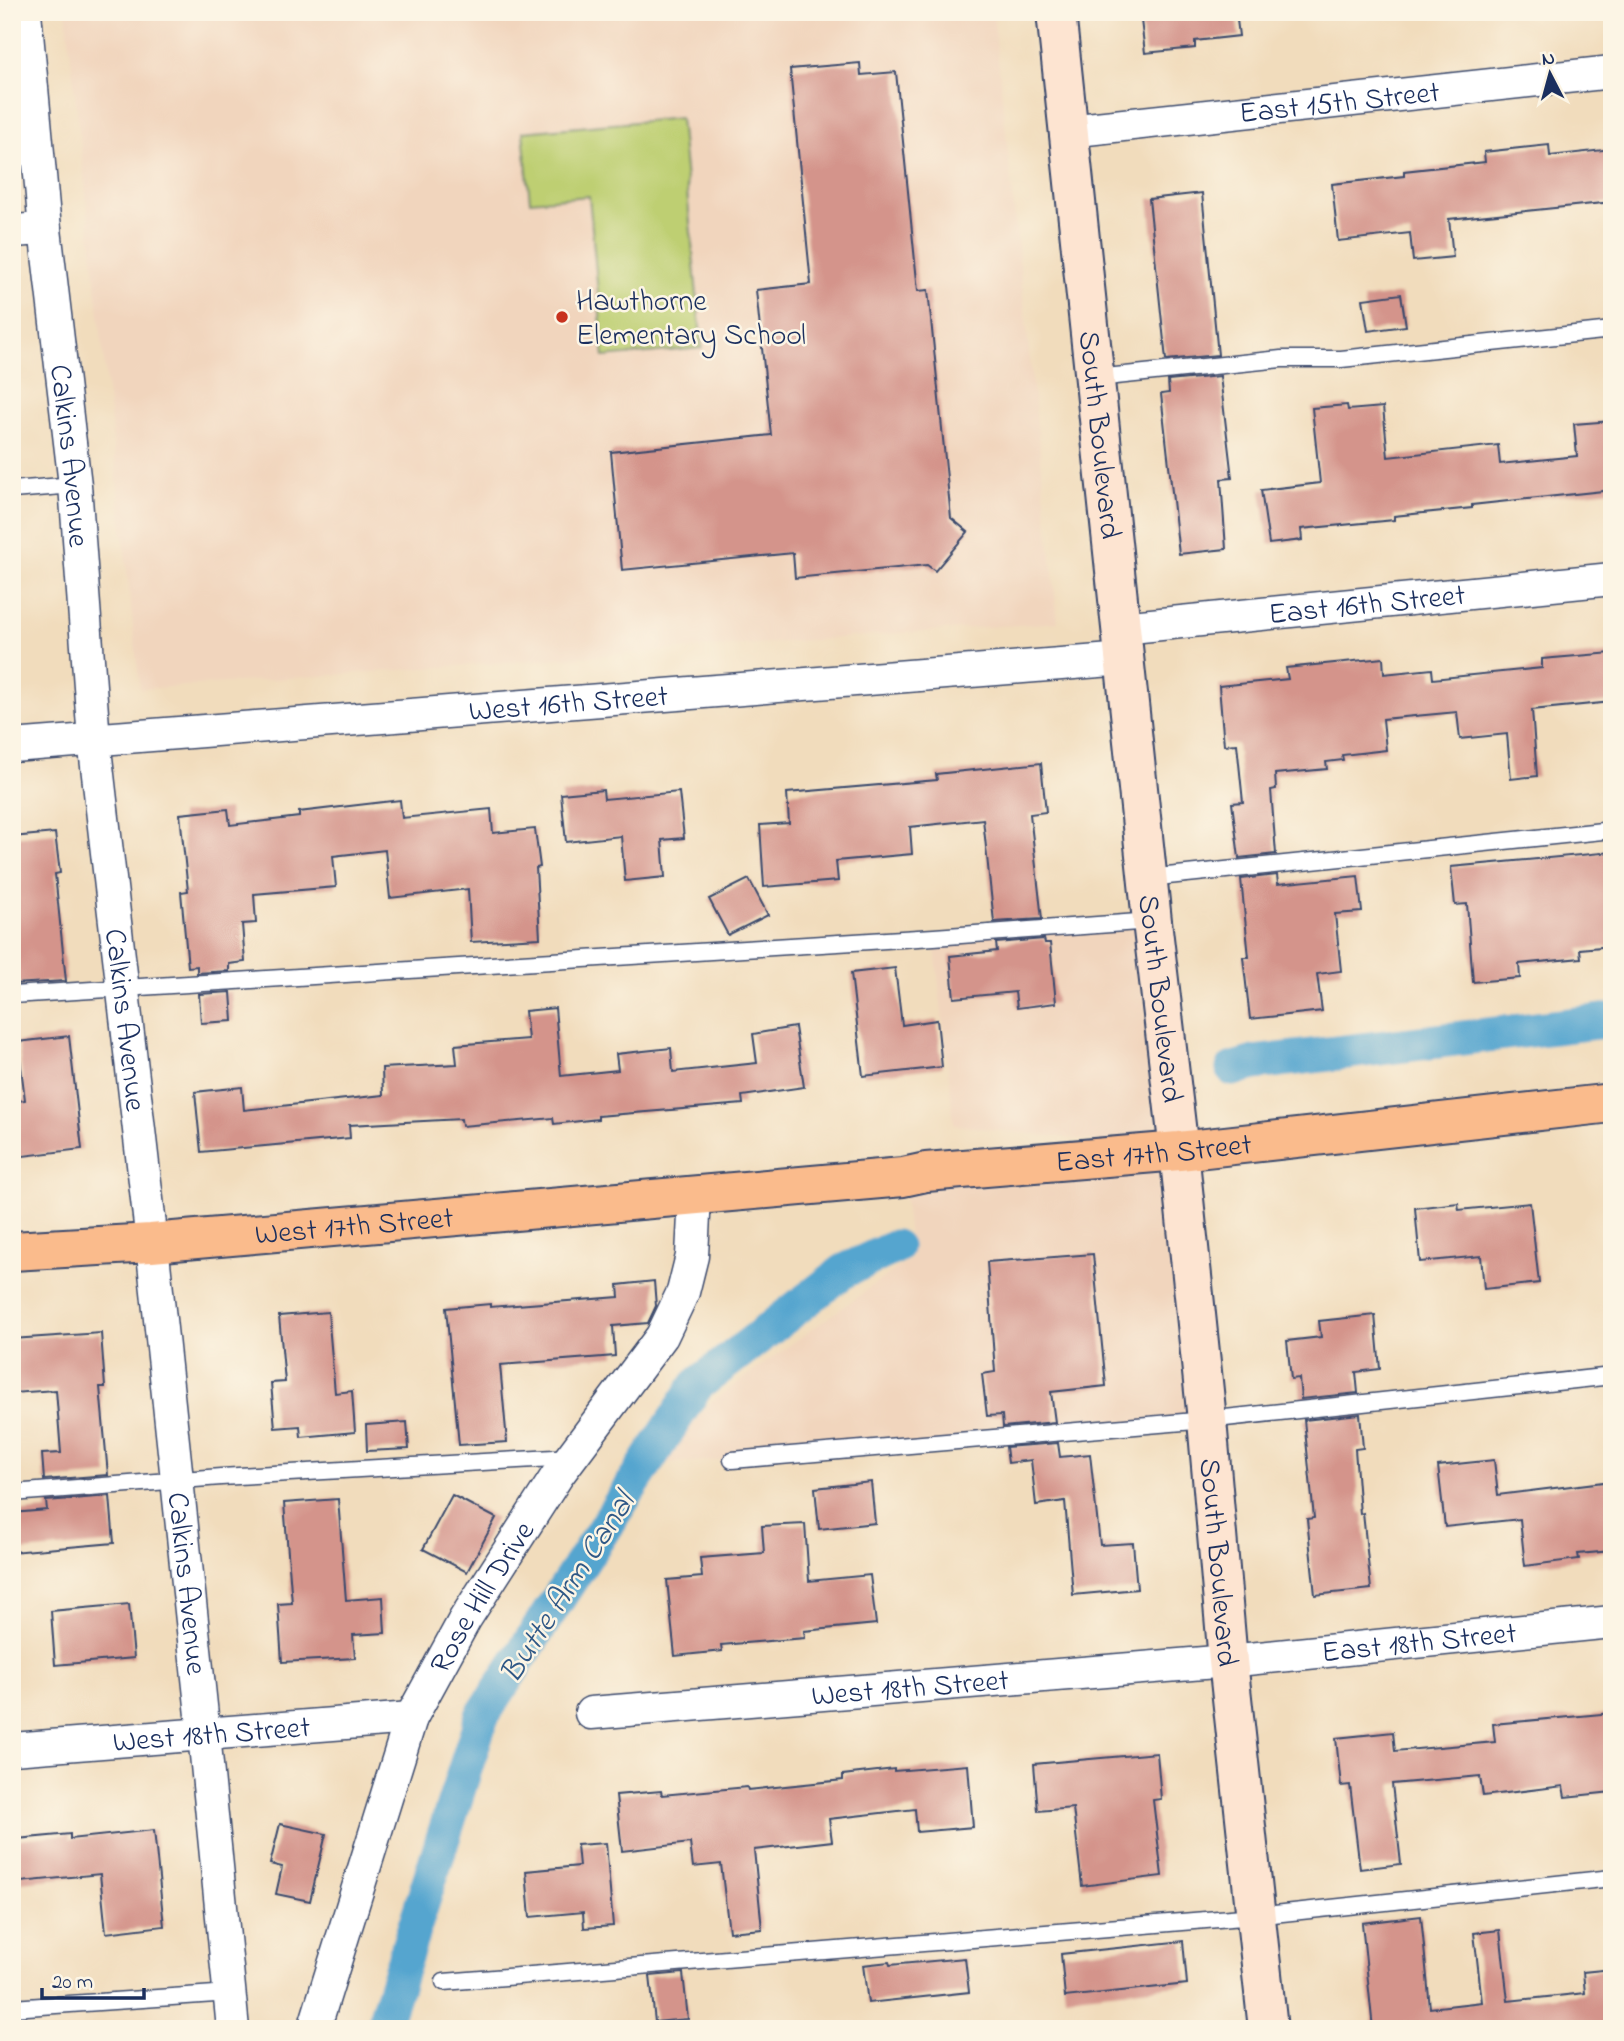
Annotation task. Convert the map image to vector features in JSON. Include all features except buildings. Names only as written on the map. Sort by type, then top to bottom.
[{"type":"main road","name":"East 17th Street","points":[[695,1195],[1179,1150],[1612,1103]]},
{"type":"main road","name":"West 17th Street","points":[[12,1251],[151,1243],[695,1195]]},
{"type":"street","name":"Calkins Avenue","points":[[25,12],[45,229],[75,485],[94,740],[177,1480],[233,2029]]},
{"type":"street","name":"South Boulevard","points":[[1056,12],[1152,921],[1179,1150],[1228,1661],[1268,2029]]},
{"type":"street","name":"East 15th Street","points":[[1068,131],[1612,72]]},
{"type":"street","points":[[12,231],[45,229]]},
{"type":"street","name":"East 16th Street","points":[[1123,643],[1612,579]]},
{"type":"street","name":"West 16th Street","points":[[12,746],[1123,643]]},
{"type":"street","name":"Rose Hill Drive","points":[[314,2029],[411,1718],[465,1619],[550,1487],[662,1336],[683,1292],[692,1256],[695,1195]]},
{"type":"street","name":"East 18th Street","points":[[1228,1661],[1612,1622]]},
{"type":"street","name":"West 18th Street","points":[[591,1713],[1228,1661]]},
{"type":"street","name":"West 18th Street","points":[[12,1749],[411,1718]]},
{"type":"lane","points":[[1096,378],[1281,359],[1341,359],[1612,330]]},
{"type":"lane","points":[[12,490],[75,485]]},
{"type":"lane","points":[[1148,878],[1612,830]]},
{"type":"lane","points":[[12,995],[1152,921]]},
{"type":"lane","points":[[732,1460],[1207,1420],[1612,1376]]},
{"type":"lane","points":[[12,1493],[177,1480],[572,1457]]},
{"type":"lane","points":[[444,1982],[1255,1916],[1612,1878]]},
{"type":"lane","points":[[12,2008],[230,1993]]},
{"type":"shaded area","name":"Hawthorne Elementary School","points":[[66,12],[993,12],[1058,622],[140,689]]},
{"type":"shaded area","points":[[1152,921],[1207,1420],[732,1460],[665,1463],[707,1405],[911,1258],[903,1177],[1174,1150],[954,1125],[934,937]]},
{"type":"green space","points":[[680,118],[702,348],[604,357],[589,196],[530,201],[523,132]]},
{"type":"waterway","points":[[1233,1069],[1254,1063],[1612,1020]]},
{"type":"waterway","name":"Butte Arm Canal","points":[[382,2029],[482,1716],[697,1385],[844,1271],[895,1247]]},
{"type":"place","name":"Hawthorne Elementary School","points":[[562,317]]}]
